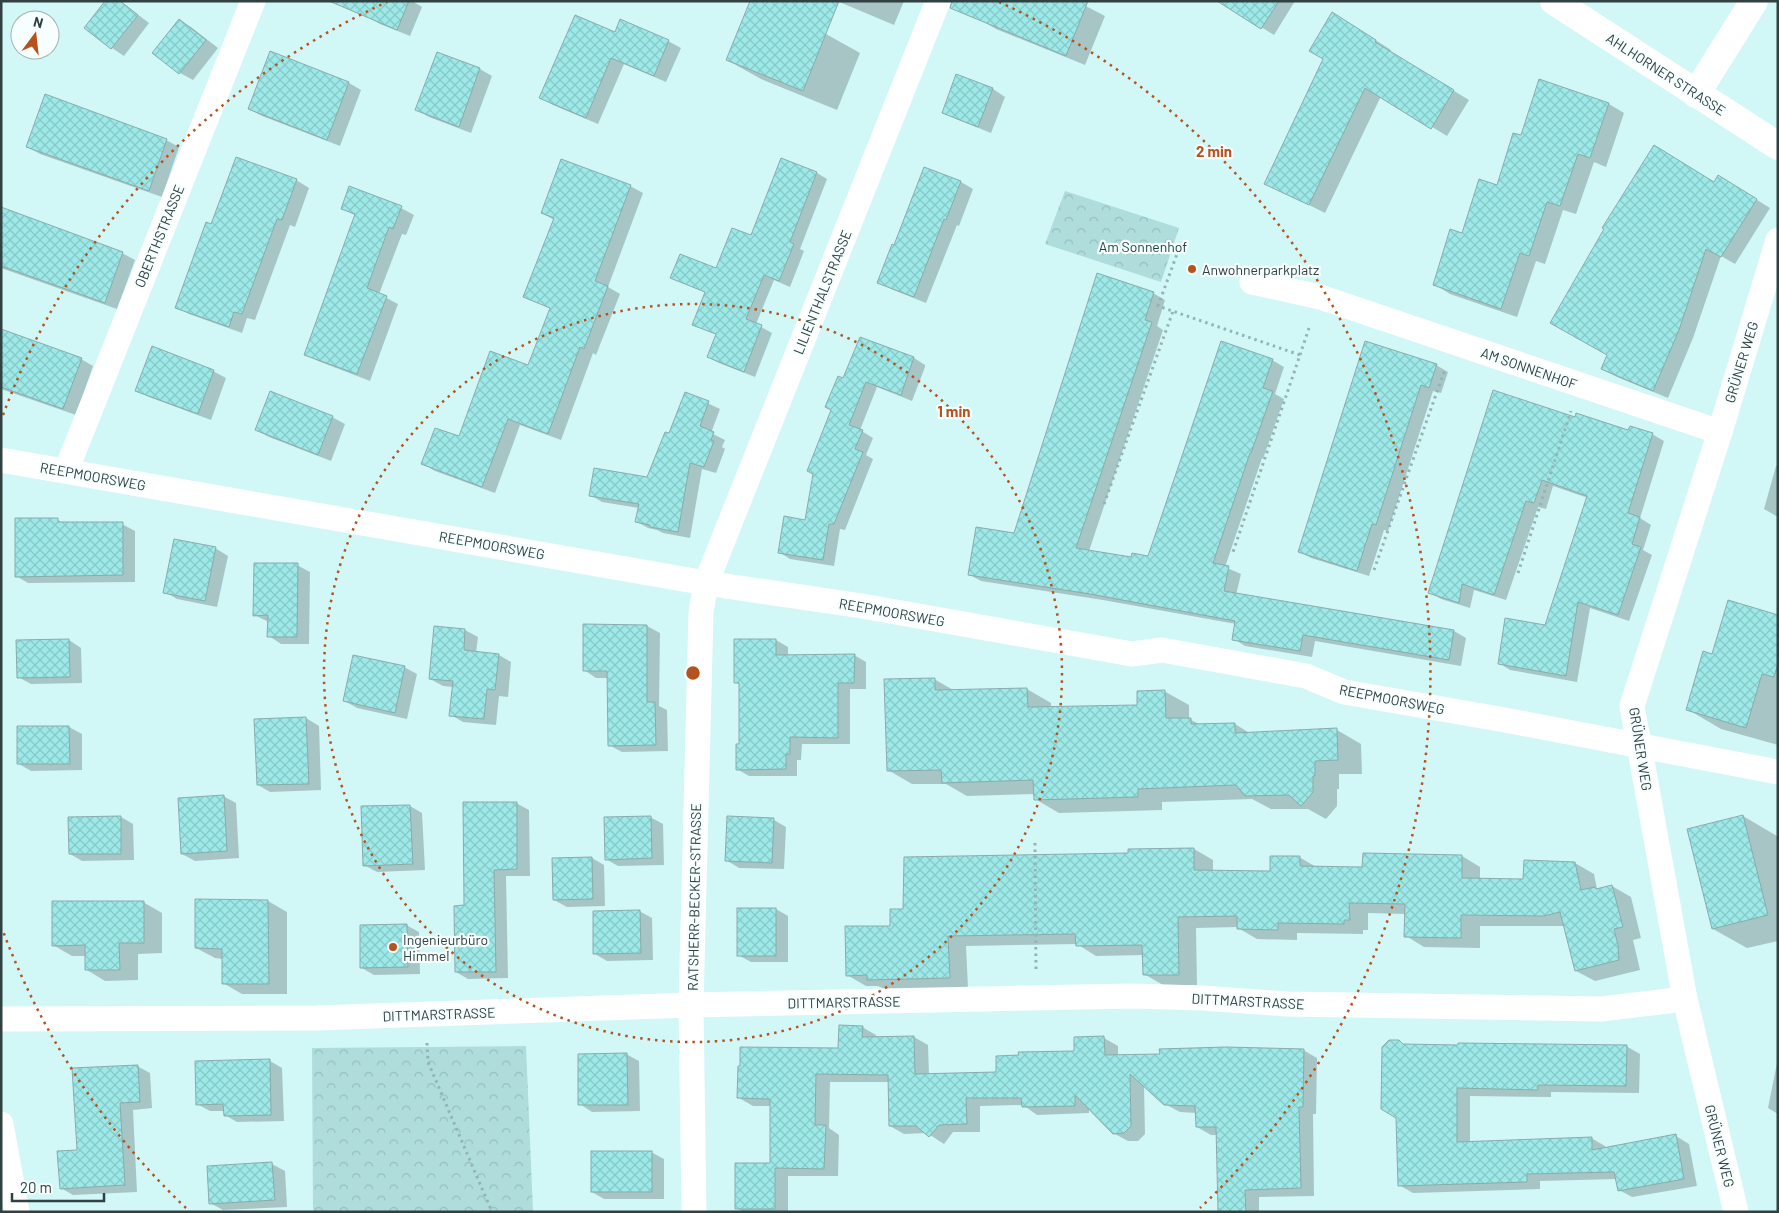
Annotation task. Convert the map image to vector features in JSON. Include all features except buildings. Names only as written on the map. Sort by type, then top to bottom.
[{"type":"street","name":"OBERTHSTRASSE","points":[[66,471],[253,1]]},
{"type":"street","name":"LILIENTHALSTRASSE","points":[[706,583],[938,1]]},
{"type":"street","name":"AHLHORNER STRASSE","points":[[1554,1],[1778,146]]},
{"type":"street","points":[[1696,94],[1754,1]]},
{"type":"street","name":"GRÜNER WEG","points":[[1736,1212],[1685,999],[1632,706],[1720,432],[1778,240]]},
{"type":"street","name":"AM SONNENHOF","points":[[1252,282],[1320,297],[1720,432]]},
{"type":"street","name":"REEPMOORSWEG","points":[[1,460],[706,583],[862,606],[1132,654],[1162,650],[1306,676],[1344,692],[1505,720],[1638,747],[1778,772]]},
{"type":"street","name":"RATSHERR-BECKER-STRASSE","points":[[694,1212],[691,1005],[701,612],[706,583]]},
{"type":"street","name":"DITTMARSTRASSE","points":[[1,1019],[318,1018],[691,1005],[1132,996],[1202,998],[1287,1004],[1601,1009],[1685,999]]},
{"type":"street","points":[[1,1124],[17,1212]]},
{"type":"path","points":[[1181,242],[1158,306],[1300,355],[1233,552]]},
{"type":"path","points":[[1104,504],[1174,311]]},
{"type":"path","points":[[1374,570],[1454,342]]},
{"type":"path","points":[[1518,573],[1580,385]]},
{"type":"path","points":[[1035,843],[1037,998]]},
{"type":"path","points":[[426,1015],[428,1062],[492,1212]]},
{"type":"green space","name":"Am Sonnenhof","points":[[1065,191],[1179,228],[1161,282],[1045,244]]},
{"type":"green space","points":[[526,1046],[533,1212],[313,1212],[312,1048]]},
{"type":"place","name":"Anwohnerparkplatz","points":[[1192,269]]},
{"type":"place","name":"Ingenieurbüro Himmel","points":[[393,947]]}]
